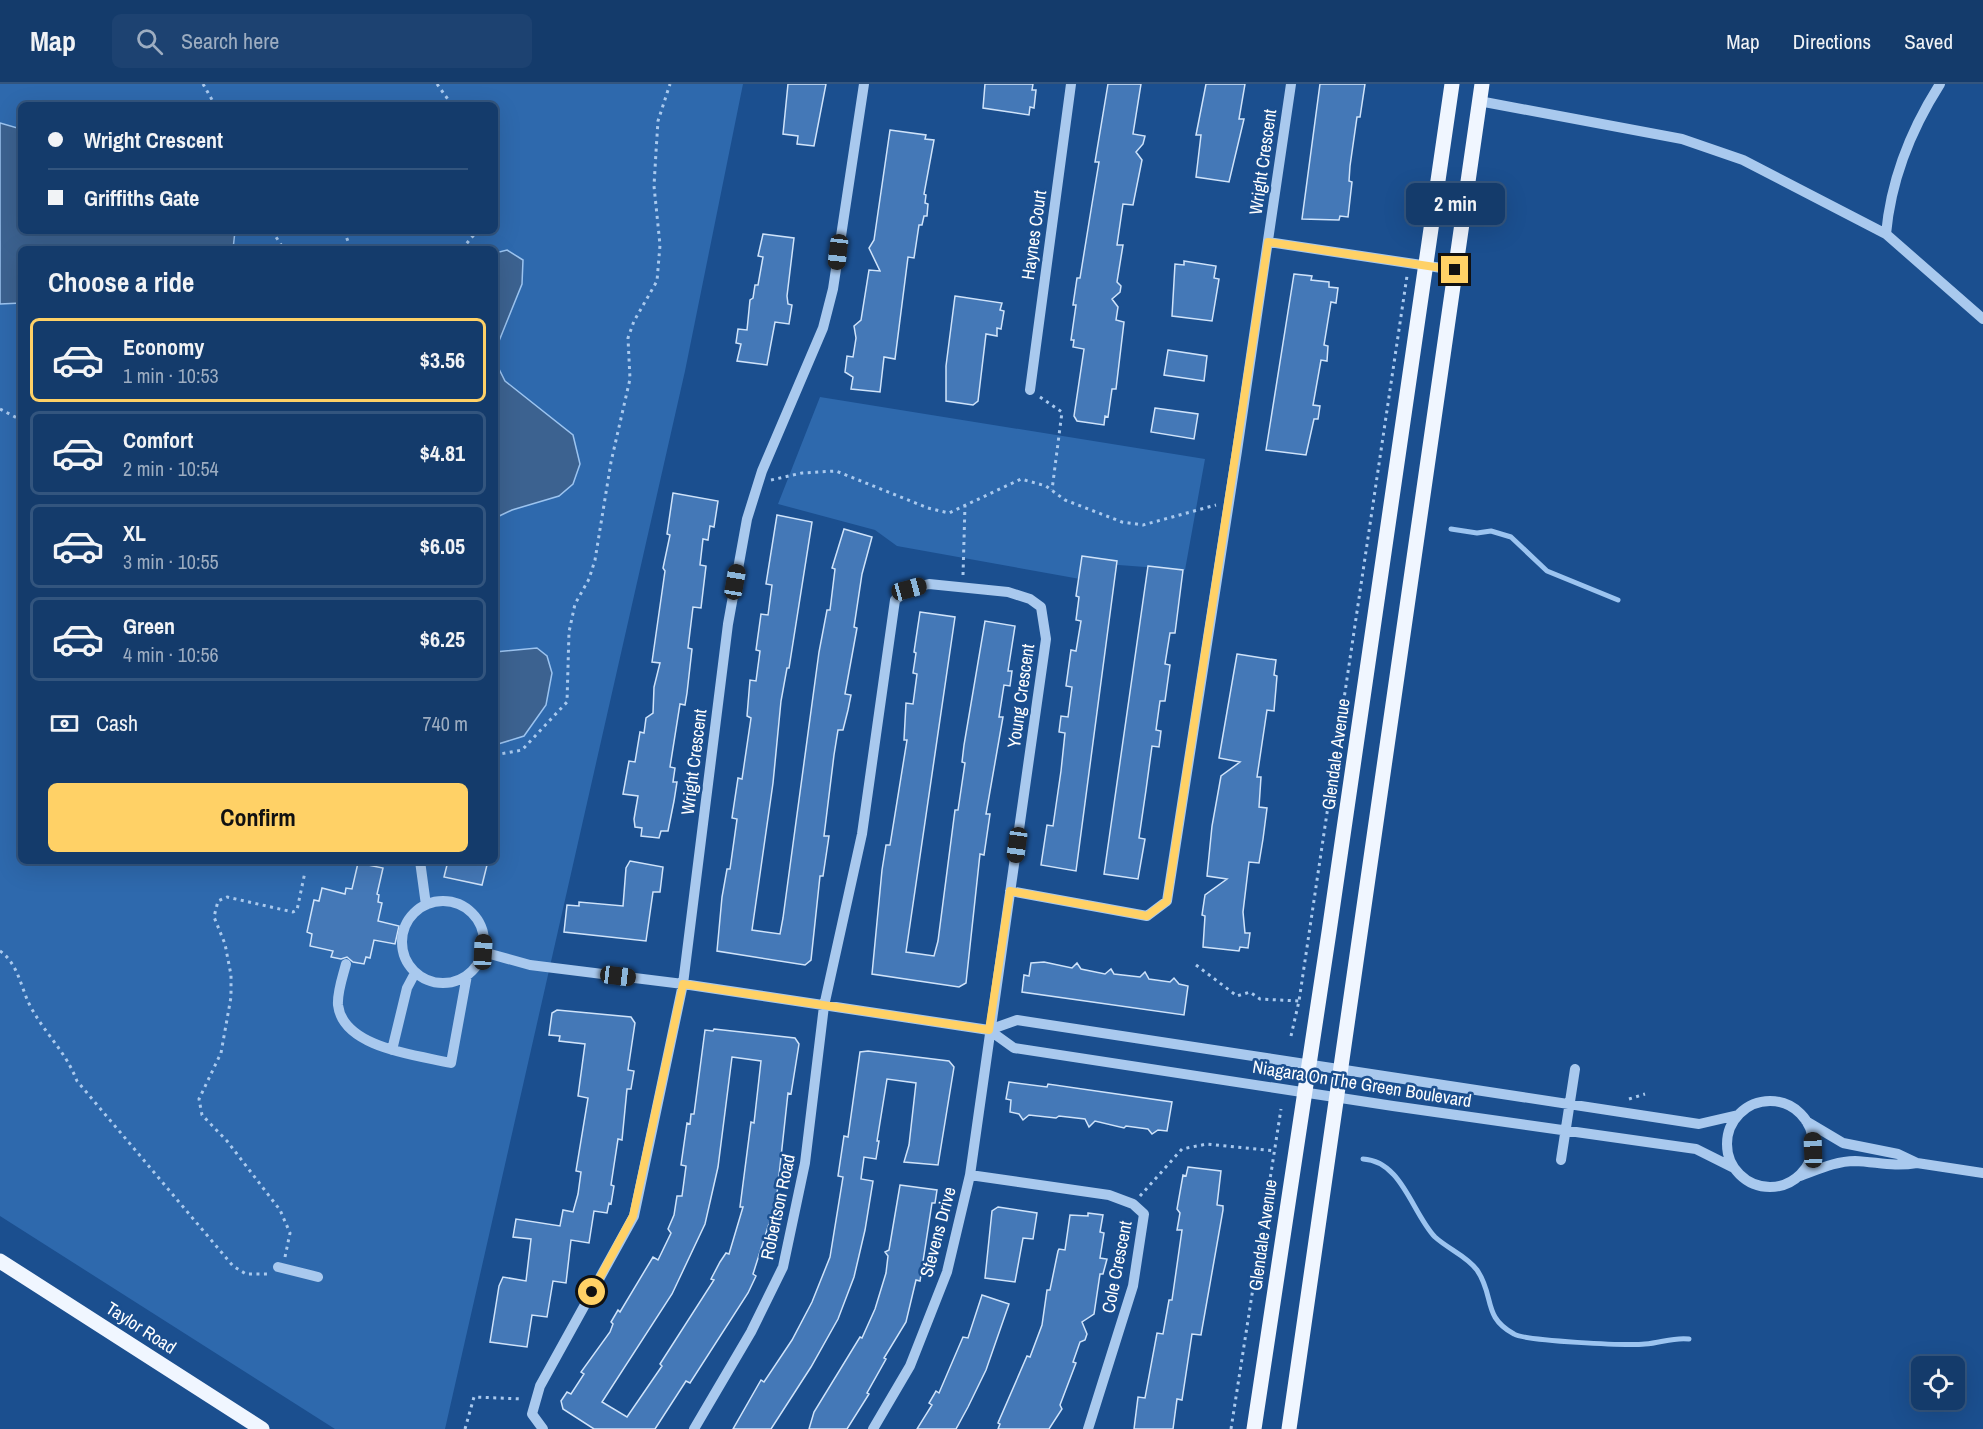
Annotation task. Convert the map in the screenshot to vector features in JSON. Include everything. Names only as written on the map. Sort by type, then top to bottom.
[{"type":"main road","name":"Glendale Avenue","points":[[1254,1429],[1452,84]]},
{"type":"main road","points":[[1289,1429],[1482,84]]},
{"type":"main road","name":"Taylor Road","points":[[0,1261],[262,1429]]},
{"type":"street","name":"Wright Crescent","points":[[536,1400],[540,1386],[633,1216],[683,984],[728,624],[747,519],[758,483],[823,328],[833,289],[864,84]]},
{"type":"street","name":"Haynes Court","points":[[1030,390],[1071,84]]},
{"type":"street","name":"Wright Crescent","points":[[1010,891],[1147,916],[1167,901],[1230,501],[1291,84]]},
{"type":"street","points":[[1886,234],[1889,202],[1896,174],[1916,122],[1940,84]]},
{"type":"street","points":[[1479,101],[1682,139],[1743,160],[1886,234],[1983,319]]},
{"type":"street","points":[[1268,242],[1455,270]]},
{"type":"street","name":"Young Crescent","points":[[824,1006],[862,834],[895,600],[909,589],[929,584],[1008,592],[1030,599],[1041,607],[1046,639],[989,1030]]},
{"type":"street","points":[[420,864],[426,905]]},
{"type":"street","points":[[451,902],[473,915],[482,932],[483,952],[477,965],[467,975],[455,982],[441,984],[427,980],[414,972],[406,962],[402,950],[402,937],[406,924],[414,913],[426,905],[451,902]]},
{"type":"street","name":"Niagara On The Green Boulevard","points":[[483,952],[530,965],[683,984],[989,1030],[1014,1048],[1696,1149],[1732,1167]]},
{"type":"street","points":[[346,964],[338,1003],[341,1016],[348,1026],[376,1047],[451,1063],[467,975]]},
{"type":"street","points":[[392,1050],[407,988],[414,972]]},
{"type":"street","name":"Robertson Road","points":[[694,1429],[752,1332],[783,1267],[805,1163],[824,1006]]},
{"type":"street","name":"Niagara On The Green Boulevard","points":[[989,1030],[1017,1020],[1699,1124],[1738,1115]]},
{"type":"street","name":"Stevens Drive","points":[[873,1429],[910,1366],[946,1272],[970,1175],[989,1030]]},
{"type":"street","points":[[1561,1160],[1575,1069]]},
{"type":"street","points":[[1917,1163],[1896,1167],[1856,1161],[1840,1162],[1799,1176],[1787,1184],[1772,1187],[1757,1185],[1744,1178],[1732,1167],[1727,1140],[1738,1115],[1753,1106],[1767,1102],[1789,1107],[1806,1121],[1842,1143],[1898,1154],[1917,1163],[1983,1172]]},
{"type":"street","points":[[1799,1176],[1809,1164],[1813,1150],[1813,1135],[1806,1121]]},
{"type":"street","name":"Cole Crescent","points":[[970,1175],[1109,1195],[1133,1204],[1144,1214],[1133,1286],[1088,1429]]},
{"type":"street","points":[[279,1267],[318,1276]]},
{"type":"street","points":[[536,1400],[532,1414],[543,1429]]},
{"type":"path","points":[[203,84],[213,102]]},
{"type":"path","points":[[437,84],[450,102]]},
{"type":"path","points":[[498,754],[522,750],[567,702],[569,632],[575,604],[589,579],[595,560],[611,462],[630,379],[628,338],[634,321],[657,281],[660,244],[654,186],[655,164],[658,121],[670,84]]},
{"type":"path","points":[[464,246],[474,234]]},
{"type":"path","points":[[1291,1036],[1299,1001],[1408,263]]},
{"type":"path","points":[[1030,390],[1062,412],[1052,490]]},
{"type":"path","points":[[0,409],[18,418]]},
{"type":"path","points":[[758,483],[802,473],[836,471],[928,508],[949,513],[1021,479],[1052,490],[1065,500],[1122,522],[1143,525],[1230,501]]},
{"type":"path","points":[[963,589],[965,505]]},
{"type":"path","points":[[0,951],[18,974],[32,1010],[68,1057],[77,1081],[233,1266],[246,1274],[270,1273],[279,1267],[288,1248],[290,1233],[280,1210],[227,1141],[202,1115],[199,1099],[221,1053],[231,997],[229,965],[225,945],[214,917],[214,908],[218,901],[227,897],[293,912],[297,910],[307,866]]},
{"type":"path","points":[[1196,965],[1237,996],[1250,992],[1260,999],[1299,1001]]},
{"type":"path","points":[[1231,1429],[1281,1109]]},
{"type":"path","points":[[1133,1204],[1182,1149],[1207,1144],[1275,1151]]},
{"type":"path","points":[[465,1429],[474,1396],[536,1400]]},
{"type":"shaded area","points":[[0,84],[743,84],[685,371],[445,1429],[335,1429],[0,1216]]},
{"type":"shaded area","points":[[0,123],[18,128],[18,234],[235,234],[233,246],[18,246],[18,303],[0,304]]},
{"type":"shaded area","points":[[507,250],[523,260],[522,284],[498,344],[498,252]]},
{"type":"shaded area","points":[[498,367],[505,381],[573,435],[580,464],[573,484],[559,496],[498,517]]},
{"type":"shaded area","points":[[820,397],[1205,459],[1185,570],[1092,563],[1080,579],[897,546],[875,530],[778,504]]},
{"type":"shaded area","points":[[537,648],[547,656],[552,673],[546,705],[524,736],[498,744],[498,652]]},
{"type":"building","points":[[788,84],[826,84],[814,146],[797,144],[798,136],[783,134]]},
{"type":"building","points":[[985,84],[1033,84],[1032,90],[1036,90],[1034,108],[1030,107],[1029,115],[983,108]]},
{"type":"building","points":[[1108,84],[1141,84],[1133,134],[1145,136],[1143,144],[1136,152],[1142,160],[1133,205],[1123,204],[1117,245],[1123,245],[1117,282],[1121,286],[1120,292],[1112,299],[1118,307],[1116,320],[1124,322],[1116,389],[1112,389],[1108,417],[1105,416],[1104,425],[1077,421],[1074,416],[1084,349],[1073,347],[1074,340],[1071,340],[1076,305],[1073,305],[1077,278],[1080,278],[1099,162],[1095,162]]},
{"type":"building","points":[[1206,84],[1245,84],[1239,119],[1244,119],[1229,182],[1196,177],[1201,135],[1196,135]]},
{"type":"building","points":[[1320,84],[1365,84],[1360,117],[1357,117],[1350,166],[1349,181],[1352,182],[1348,217],[1340,216],[1339,220],[1302,219]]},
{"type":"building","points":[[890,130],[926,135],[925,139],[934,140],[924,194],[926,195],[925,203],[928,204],[927,216],[924,216],[922,225],[919,225],[914,258],[908,257],[895,359],[884,357],[880,392],[851,389],[853,377],[845,372],[847,356],[853,357],[856,338],[854,326],[861,320],[869,270],[880,271],[869,248],[874,240]]},
{"type":"building","points":[[763,234],[794,238],[787,296],[788,304],[792,305],[789,324],[775,322],[767,365],[737,361],[741,344],[736,343],[738,329],[747,330],[750,300],[753,298],[755,285],[758,285],[763,257],[758,256]]},
{"type":"building","points":[[1184,261],[1216,266],[1214,278],[1219,279],[1212,321],[1172,316],[1175,264],[1184,265]]},
{"type":"building","points":[[1294,274],[1312,276],[1311,280],[1329,282],[1329,287],[1338,288],[1336,303],[1331,302],[1324,345],[1328,346],[1327,361],[1321,360],[1313,405],[1320,406],[1318,419],[1314,419],[1306,455],[1266,450]]},
{"type":"building","points":[[955,296],[1002,303],[1000,310],[1004,311],[1001,329],[997,328],[997,336],[986,334],[978,401],[973,405],[946,401],[946,366]]},
{"type":"building","points":[[1168,350],[1207,356],[1204,381],[1164,375]]},
{"type":"building","points":[[1155,408],[1198,414],[1194,439],[1151,432]]},
{"type":"building","points":[[673,493],[718,501],[714,527],[710,526],[708,540],[703,539],[700,565],[706,566],[701,608],[693,607],[688,648],[692,649],[687,693],[685,705],[680,704],[670,767],[675,768],[673,782],[677,782],[674,801],[668,831],[661,831],[659,838],[641,836],[642,828],[635,827],[634,819],[638,796],[623,794],[629,761],[635,762],[640,732],[644,733],[646,718],[653,713],[654,687],[660,663],[652,662],[665,571],[663,568],[670,535],[667,534]]},
{"type":"building","points":[[777,515],[812,522],[789,668],[787,668],[781,701],[773,783],[752,930],[780,934],[819,652],[827,610],[830,610],[835,569],[832,568],[844,529],[872,537],[862,574],[854,627],[857,628],[845,694],[851,695],[843,730],[838,730],[834,755],[824,836],[829,836],[823,876],[820,876],[811,960],[805,965],[717,951],[722,897],[727,869],[730,869],[737,819],[732,818],[738,778],[742,779],[751,718],[747,716],[750,680],[756,681],[760,651],[756,650],[761,614],[768,615],[772,585],[766,584]]},
{"type":"building","points":[[1082,556],[1117,561],[1076,871],[1041,865],[1047,825],[1053,826],[1065,733],[1059,732],[1061,716],[1068,717],[1072,687],[1066,686],[1071,650],[1076,651],[1081,621],[1076,620],[1079,597],[1076,596]]},
{"type":"building","points":[[1148,566],[1183,570],[1175,633],[1170,633],[1165,664],[1170,665],[1165,701],[1160,701],[1156,730],[1161,731],[1159,747],[1152,746],[1139,838],[1145,839],[1138,879],[1104,874]]},
{"type":"building","points":[[920,612],[955,617],[906,952],[934,956],[938,941],[955,810],[958,810],[965,763],[962,762],[964,745],[985,621],[1015,626],[1008,671],[1012,671],[1010,686],[1004,685],[999,717],[1003,717],[986,814],[990,814],[984,855],[980,854],[966,983],[959,987],[872,974],[882,870],[886,845],[890,845],[907,740],[904,740],[906,703],[913,704],[917,674],[913,673],[916,653],[914,652]]},
{"type":"building","points":[[1237,654],[1276,660],[1274,675],[1277,676],[1274,711],[1267,710],[1257,777],[1261,777],[1259,807],[1267,808],[1259,863],[1249,862],[1243,912],[1245,933],[1250,933],[1248,948],[1240,947],[1239,951],[1203,947],[1205,916],[1202,915],[1205,895],[1227,879],[1207,876],[1212,826],[1221,776],[1240,762],[1219,758]]},
{"type":"building","points":[[630,861],[663,867],[660,892],[653,892],[646,941],[564,932],[567,905],[579,906],[579,902],[623,906],[626,868]]},
{"type":"building","points":[[358,864],[383,868],[377,894],[379,895],[378,902],[382,903],[378,921],[399,926],[395,944],[374,940],[370,958],[366,957],[364,964],[353,962],[347,957],[341,959],[331,957],[333,951],[310,946],[312,934],[307,932],[314,900],[319,901],[322,888],[345,894],[346,888],[352,889]]},
{"type":"building","points":[[447,864],[487,864],[482,885],[444,877]]},
{"type":"building","points":[[1044,962],[1072,968],[1077,963],[1081,969],[1105,974],[1111,969],[1114,974],[1140,977],[1145,972],[1149,979],[1170,982],[1174,978],[1179,984],[1188,986],[1184,1015],[1022,992],[1024,975],[1029,976],[1031,963]]},
{"type":"building","points":[[557,1010],[631,1017],[635,1023],[628,1070],[634,1071],[631,1089],[627,1089],[622,1140],[618,1139],[611,1185],[614,1186],[611,1204],[609,1203],[607,1213],[594,1211],[589,1243],[571,1240],[566,1283],[553,1281],[547,1317],[532,1315],[527,1347],[490,1342],[499,1286],[503,1277],[526,1281],[531,1239],[513,1237],[516,1219],[560,1226],[563,1210],[573,1212],[578,1194],[581,1172],[576,1171],[588,1098],[578,1096],[585,1044],[559,1041],[560,1036],[549,1035],[552,1013]]},
{"type":"building","points":[[714,1029],[795,1038],[799,1044],[791,1094],[788,1093],[775,1212],[773,1211],[753,1274],[756,1276],[748,1293],[690,1383],[686,1381],[655,1429],[594,1429],[563,1409],[561,1401],[567,1392],[571,1394],[584,1374],[581,1372],[610,1332],[613,1324],[611,1322],[618,1310],[620,1312],[653,1257],[658,1260],[671,1233],[668,1229],[674,1215],[677,1196],[682,1196],[686,1166],[681,1165],[687,1123],[690,1124],[691,1114],[694,1114],[705,1030],[713,1031]],"holes":[[[732,1057],[761,1061],[754,1123],[751,1122],[740,1207],[743,1207],[729,1254],[726,1253],[720,1262],[711,1279],[714,1280],[660,1364],[662,1366],[627,1417],[602,1402],[672,1294],[705,1224],[718,1167]]]},
{"type":"building","points":[[860,1052],[949,1061],[954,1067],[938,1165],[904,1162],[909,1145],[916,1083],[887,1079],[876,1159],[864,1157],[861,1179],[873,1181],[865,1230],[854,1277],[838,1319],[811,1367],[771,1429],[733,1429],[761,1380],[764,1382],[792,1340],[812,1302],[830,1257],[843,1177],[838,1176],[844,1136],[848,1137]]},
{"type":"building","points":[[1009,1082],[1047,1087],[1048,1084],[1172,1102],[1167,1131],[1158,1130],[1152,1134],[1148,1129],[1126,1126],[1124,1128],[1095,1121],[1089,1127],[1085,1119],[1059,1116],[1056,1118],[1029,1115],[1023,1120],[1019,1114],[1010,1112],[1011,1100],[1006,1099]]},
{"type":"building","points":[[1188,1167],[1221,1171],[1217,1205],[1223,1206],[1223,1210],[1201,1335],[1192,1334],[1182,1400],[1177,1399],[1173,1429],[1134,1429],[1138,1397],[1145,1398],[1157,1333],[1163,1334],[1169,1300],[1172,1300],[1182,1230],[1177,1230],[1180,1213],[1177,1209],[1183,1175],[1186,1176]]},
{"type":"building","points":[[900,1185],[937,1190],[935,1203],[932,1203],[920,1281],[916,1280],[906,1322],[884,1358],[886,1359],[867,1393],[869,1394],[847,1429],[809,1429],[814,1412],[860,1337],[862,1338],[875,1309],[886,1273],[888,1256],[885,1252],[889,1250]]},
{"type":"building","points":[[998,1207],[1037,1213],[1033,1239],[1023,1238],[1015,1282],[985,1278],[992,1211]]},
{"type":"building","points":[[1088,1213],[1103,1215],[1100,1232],[1104,1233],[1100,1258],[1107,1259],[1103,1274],[1100,1274],[1094,1314],[1082,1322],[1087,1334],[1085,1340],[1080,1342],[1073,1362],[1076,1363],[1060,1405],[1062,1409],[1049,1429],[998,1429],[1000,1424],[998,1423],[1027,1356],[1030,1357],[1042,1325],[1047,1290],[1050,1290],[1058,1251],[1059,1249],[1065,1250],[1070,1215],[1088,1216]]},
{"type":"building","points":[[982,1295],[1009,1304],[986,1370],[956,1429],[917,1429],[932,1405],[929,1403],[936,1391],[939,1393],[963,1337],[968,1338]]},
{"type":"waterway","points":[[1451,529],[1477,533],[1491,531],[1511,537],[1547,571],[1618,600]]},
{"type":"waterway","points":[[1363,1159],[1376,1162],[1397,1178],[1435,1237],[1473,1265],[1486,1289],[1497,1320],[1514,1334],[1556,1341],[1619,1344],[1645,1344],[1689,1339]]},
{"type":"route","points":[[592,1292],[633,1216],[683,984],[989,1030],[1010,891],[1147,916],[1167,901],[1238,452],[1268,242],[1455,270]]}]
